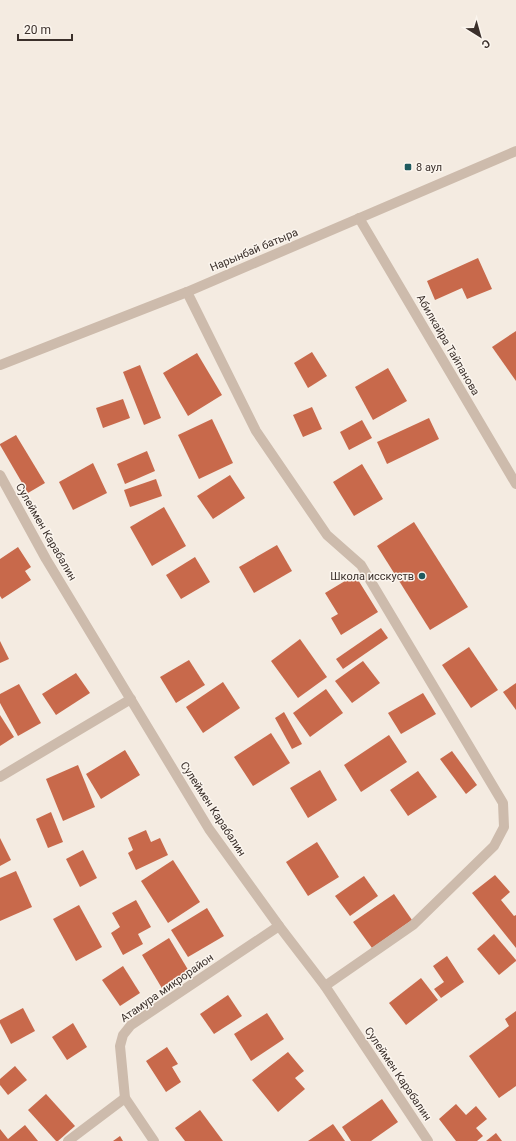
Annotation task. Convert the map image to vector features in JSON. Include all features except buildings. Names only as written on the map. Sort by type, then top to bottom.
[{"type":"street","name":"Нарынбай батыра","points":[[0,365],[187,292],[516,151]]},
{"type":"street","name":"Абилкайра Тайпанова","points":[[360,218],[516,484]]},
{"type":"street","points":[[187,292],[256,431],[327,535],[361,565],[503,803],[504,827],[494,846],[413,925],[325,986]]},
{"type":"street","name":"Сулеймен Карабалин","points":[[0,475],[46,559],[209,829],[279,926],[325,986],[428,1141]]},
{"type":"street","points":[[0,777],[131,699]]},
{"type":"street","name":"Атамура микрорайон","points":[[154,1141],[125,1098],[120,1046],[123,1035],[131,1025],[279,926]]},
{"type":"street","points":[[68,1141],[125,1098]]},
{"type":"place","name":"8 аул","points":[[408,167]]},
{"type":"place","name":"Школа исскуств","points":[[422,576]]}]
